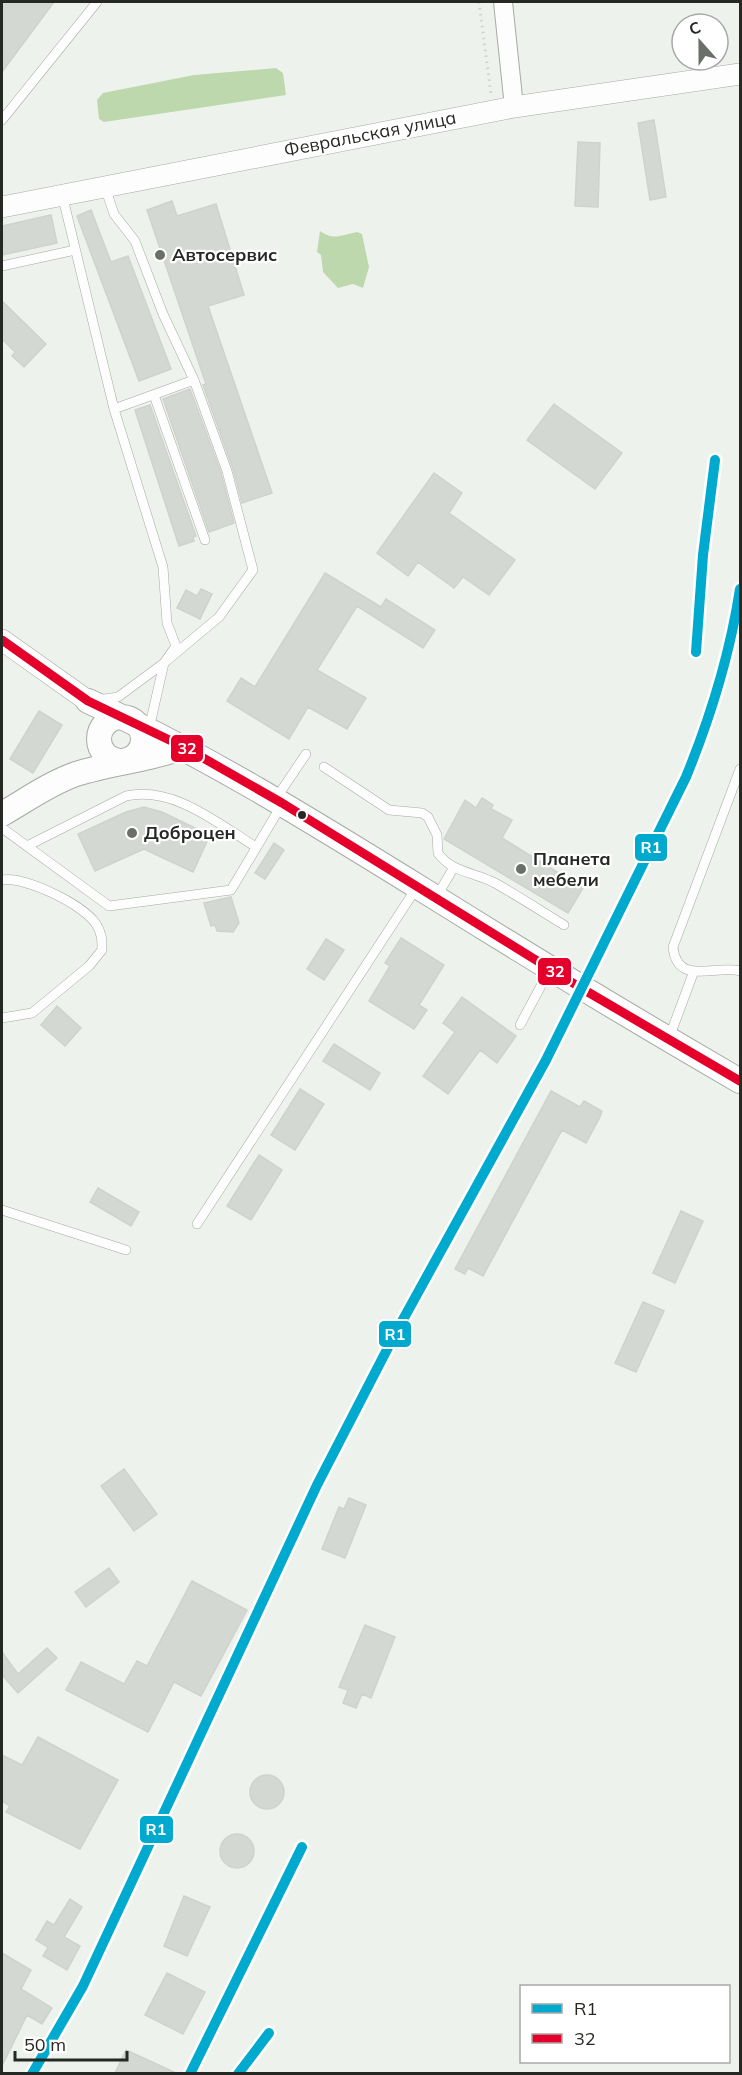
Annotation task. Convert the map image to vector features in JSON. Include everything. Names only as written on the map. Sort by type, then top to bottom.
[{"type":"main road","points":[[88,701],[184,747],[279,802],[550,969],[741,1081]]},
{"type":"main road","points":[[88,701],[99,720],[99,745],[107,756],[121,761],[161,755],[184,747]]},
{"type":"main road","points":[[72,776],[93,755],[102,728],[113,719],[139,725]]},
{"type":"main road","points":[[2,814],[72,776],[135,756],[142,745],[139,725]]},
{"type":"street","points":[[503,2],[514,107]]},
{"type":"street","name":"Февральская улица","points":[[2,207],[104,185],[514,107],[741,74]]},
{"type":"street","points":[[2,640],[88,701]]},
{"type":"lane","points":[[2,120],[97,2]]},
{"type":"lane","points":[[88,701],[118,698],[164,663],[219,617],[253,570],[226,471],[194,380],[162,314],[135,241],[114,214],[104,185]]},
{"type":"lane","points":[[62,195],[114,410],[163,567],[167,623],[176,646],[164,663],[139,725]]},
{"type":"lane","points":[[2,266],[75,250]]},
{"type":"lane","points":[[114,410],[194,380]]},
{"type":"lane","points":[[154,395],[205,540]]},
{"type":"lane","points":[[2,828],[109,906],[231,890],[306,754]]},
{"type":"lane","points":[[324,767],[389,810],[422,813],[428,817],[437,835],[438,853],[454,867],[492,882],[564,925]]},
{"type":"lane","points":[[741,769],[673,947],[677,963],[683,968],[741,971]]},
{"type":"lane","points":[[27,846],[126,796],[140,793],[170,796],[256,847]]},
{"type":"lane","points":[[197,1224],[426,892],[454,867]]},
{"type":"lane","points":[[2,880],[13,878],[40,888],[80,910],[94,921],[102,934],[102,950],[89,966],[32,1013],[2,1018]]},
{"type":"lane","points":[[520,1024],[550,969]]},
{"type":"lane","points":[[668,1040],[694,970]]},
{"type":"lane","points":[[2,1210],[126,1250]]},
{"type":"path","points":[[479,2],[493,111]]},
{"type":"shaded area","points":[[276,68],[283,73],[286,95],[104,122],[99,119],[97,100],[103,93],[194,75]]},
{"type":"shaded area","points":[[320,231],[334,237],[357,232],[362,234],[369,267],[363,288],[353,284],[338,288],[323,272],[321,255],[317,252]]},
{"type":"building","points":[[2,2],[54,2],[2,72]]},
{"type":"building","points":[[654,120],[666,197],[650,200],[638,123]]},
{"type":"building","points":[[578,142],[600,143],[598,207],[575,206]]},
{"type":"building","points":[[172,201],[177,216],[216,204],[244,295],[208,306],[272,493],[242,503],[233,469],[203,385],[206,384],[147,210]]},
{"type":"building","points":[[91,210],[111,262],[128,256],[171,369],[139,381],[77,216]]},
{"type":"building","points":[[51,215],[57,243],[2,255],[2,226]]},
{"type":"building","points":[[2,301],[46,344],[24,367],[12,356],[15,352],[2,339]]},
{"type":"building","points":[[190,389],[221,473],[234,523],[209,532],[163,399]]},
{"type":"building","points":[[554,404],[622,453],[595,489],[527,440]]},
{"type":"building","points":[[150,405],[196,536],[193,537],[194,541],[179,546],[135,410]]},
{"type":"building","points":[[434,473],[462,493],[449,513],[515,560],[489,595],[463,577],[454,588],[418,562],[408,576],[377,553]]},
{"type":"building","points":[[325,573],[381,607],[386,599],[435,630],[423,648],[357,606],[317,670],[366,698],[347,729],[308,707],[289,739],[227,701],[241,678],[255,687]]},
{"type":"building","points":[[201,589],[212,594],[200,619],[177,608],[186,590],[197,596]]},
{"type":"building","points":[[39,711],[62,725],[33,773],[10,759]]},
{"type":"building","points":[[482,798],[493,805],[491,809],[512,820],[502,838],[583,888],[568,913],[444,839],[465,800],[476,808]]},
{"type":"building","points":[[144,807],[162,812],[210,835],[193,872],[144,849],[95,871],[78,834],[126,812]]},
{"type":"building","points":[[274,843],[284,850],[265,879],[255,873]]},
{"type":"building","points":[[231,897],[239,923],[233,932],[217,931],[215,925],[211,926],[204,903]]},
{"type":"building","points":[[401,938],[444,965],[419,1005],[427,1010],[414,1029],[369,1001],[390,966],[385,963]]},
{"type":"building","points":[[326,939],[344,950],[324,980],[307,969]]},
{"type":"building","points":[[462,997],[516,1036],[497,1063],[480,1050],[448,1094],[423,1076],[455,1032],[443,1023]]},
{"type":"building","points":[[57,1006],[81,1028],[65,1046],[41,1025]]},
{"type":"building","points":[[334,1044],[380,1073],[370,1090],[323,1061]]},
{"type":"building","points":[[300,1089],[324,1104],[295,1150],[271,1135]]},
{"type":"building","points":[[551,1091],[580,1107],[584,1101],[602,1111],[586,1143],[562,1130],[483,1276],[468,1268],[465,1274],[455,1269]]},
{"type":"building","points":[[259,1155],[282,1170],[251,1220],[227,1206]]},
{"type":"building","points":[[98,1188],[139,1212],[131,1226],[90,1202]]},
{"type":"building","points":[[681,1211],[703,1221],[675,1283],[653,1273]]},
{"type":"building","points":[[643,1302],[664,1311],[636,1372],[615,1363]]},
{"type":"building","points":[[124,1469],[157,1514],[134,1531],[101,1486]]},
{"type":"building","points":[[349,1498],[366,1505],[345,1558],[322,1549],[339,1507],[344,1509]]},
{"type":"building","points":[[109,1568],[119,1582],[86,1607],[75,1592]]},
{"type":"building","points":[[192,1581],[247,1610],[201,1696],[174,1682],[148,1732],[66,1690],[81,1662],[124,1684],[137,1661],[147,1666]]},
{"type":"building","points":[[365,1625],[395,1637],[371,1698],[362,1694],[356,1708],[343,1703],[348,1690],[339,1687]]},
{"type":"building","points":[[47,1648],[57,1658],[18,1693],[2,1675],[2,1652],[18,1674]]},
{"type":"building","points":[[38,1737],[118,1780],[80,1849],[6,1812],[10,1806],[2,1801],[2,1755],[22,1765]]},
{"type":"building","points":[[267,1775],[279,1780],[284,1792],[279,1804],[267,1809],[255,1804],[250,1792],[255,1780]]},
{"type":"building","points":[[237,1834],[249,1839],[254,1851],[249,1863],[237,1868],[225,1863],[220,1851],[225,1839]]},
{"type":"building","points":[[184,1896],[210,1907],[187,1956],[164,1946]]},
{"type":"building","points":[[70,1899],[82,1907],[64,1937],[80,1946],[67,1970],[43,1956],[48,1947],[36,1940],[47,1921],[54,1925]]},
{"type":"building","points":[[2,1953],[31,1970],[21,1989],[52,2008],[42,2024],[27,2015],[2,2066]]},
{"type":"building","points":[[167,1973],[205,1992],[183,2034],[145,2015]]},
{"type":"building","points":[[126,2050],[176,2073],[115,2073]]},
{"type":"transit line","name":"R1","points":[[696,652],[703,555],[715,460]]},
{"type":"transit line","name":"R1","points":[[32,2074],[83,1986],[317,1485],[394,1336],[546,1060],[686,777],[719,684],[740,589]]},
{"type":"transit line","name":"32","points":[[2,640],[88,701],[184,747],[282,803],[581,988],[740,1081]]},
{"type":"transit line","name":"R1","points":[[190,2074],[302,1847]]},
{"type":"transit line","name":"R1","points":[[238,2074],[269,2033]]},
{"type":"place","name":"Автосервис","points":[[160,255]]},
{"type":"place","name":"Доброцен","points":[[132,833]]},
{"type":"place","name":"Планета мебели","points":[[521,869]]}]
